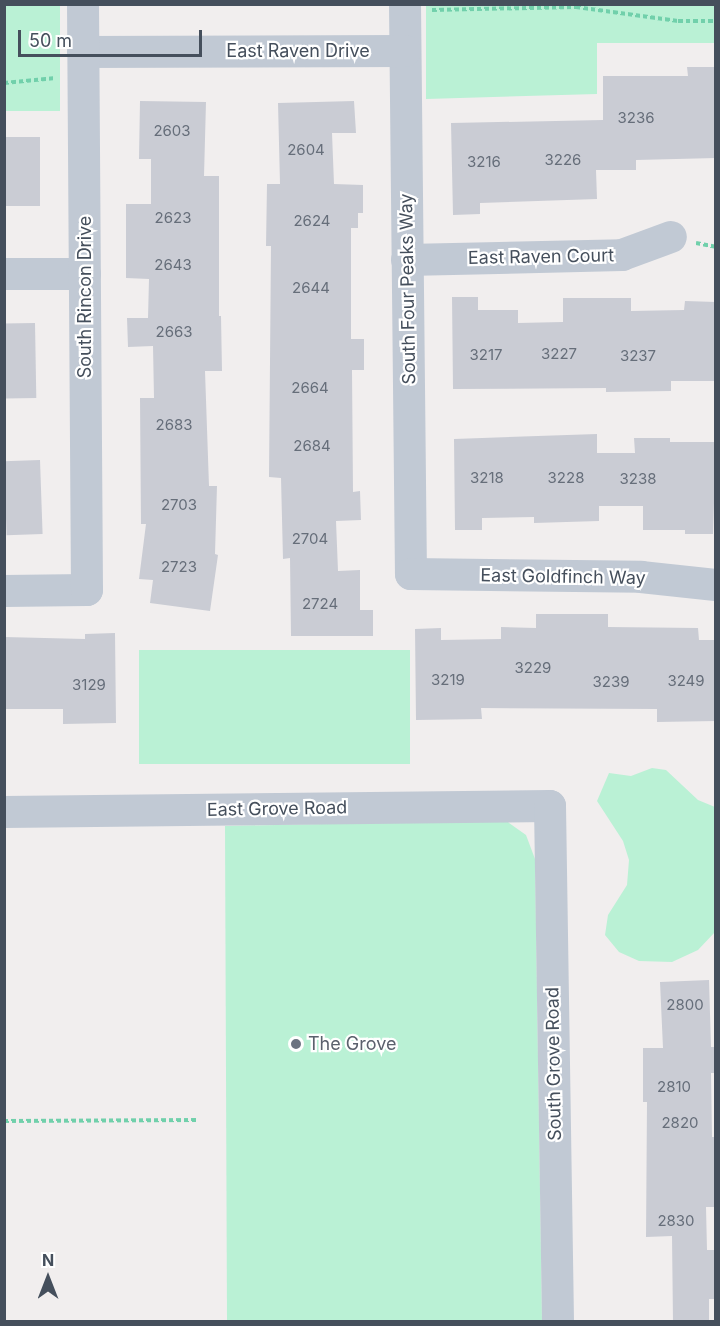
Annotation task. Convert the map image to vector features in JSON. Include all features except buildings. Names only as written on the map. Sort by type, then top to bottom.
[{"type":"street","name":"South Rincon Drive","points":[[4,591],[87,590],[83,4]]},
{"type":"street","name":"South Four Peaks Way","points":[[405,7],[411,574]]},
{"type":"street","name":"East Raven Drive","points":[[83,66],[405,51]]},
{"type":"street","name":"East Raven Court","points":[[407,260],[622,255],[671,237]]},
{"type":"street","points":[[4,274],[85,274]]},
{"type":"street","name":"East Goldfinch Way","points":[[411,574],[641,578],[716,585]]},
{"type":"street","name":"East Grove Road","points":[[4,812],[550,806]]},
{"type":"street","name":"South Grove Road","points":[[550,806],[558,1322]]},
{"type":"path","points":[[405,7],[576,7],[678,21],[716,21]]},
{"type":"path","points":[[4,83],[61,77],[83,66]]},
{"type":"path","points":[[4,1121],[200,1120]]},
{"type":"green space","points":[[4,5],[60,5],[60,111],[4,111]]},
{"type":"green space","points":[[426,5],[715,5],[715,43],[597,43],[597,94],[426,99]]},
{"type":"green space","points":[[139,650],[410,650],[410,764],[139,764]]},
{"type":"green space","points":[[652,768],[666,770],[698,800],[715,807],[715,932],[698,950],[672,962],[639,961],[619,952],[605,935],[608,915],[627,885],[629,860],[623,841],[597,801],[609,773],[631,776]]},
{"type":"green space","points":[[505,820],[526,835],[535,859],[542,1321],[227,1321],[225,826]]},
{"type":"place","name":"The Grove","points":[[296,1044]]}]
